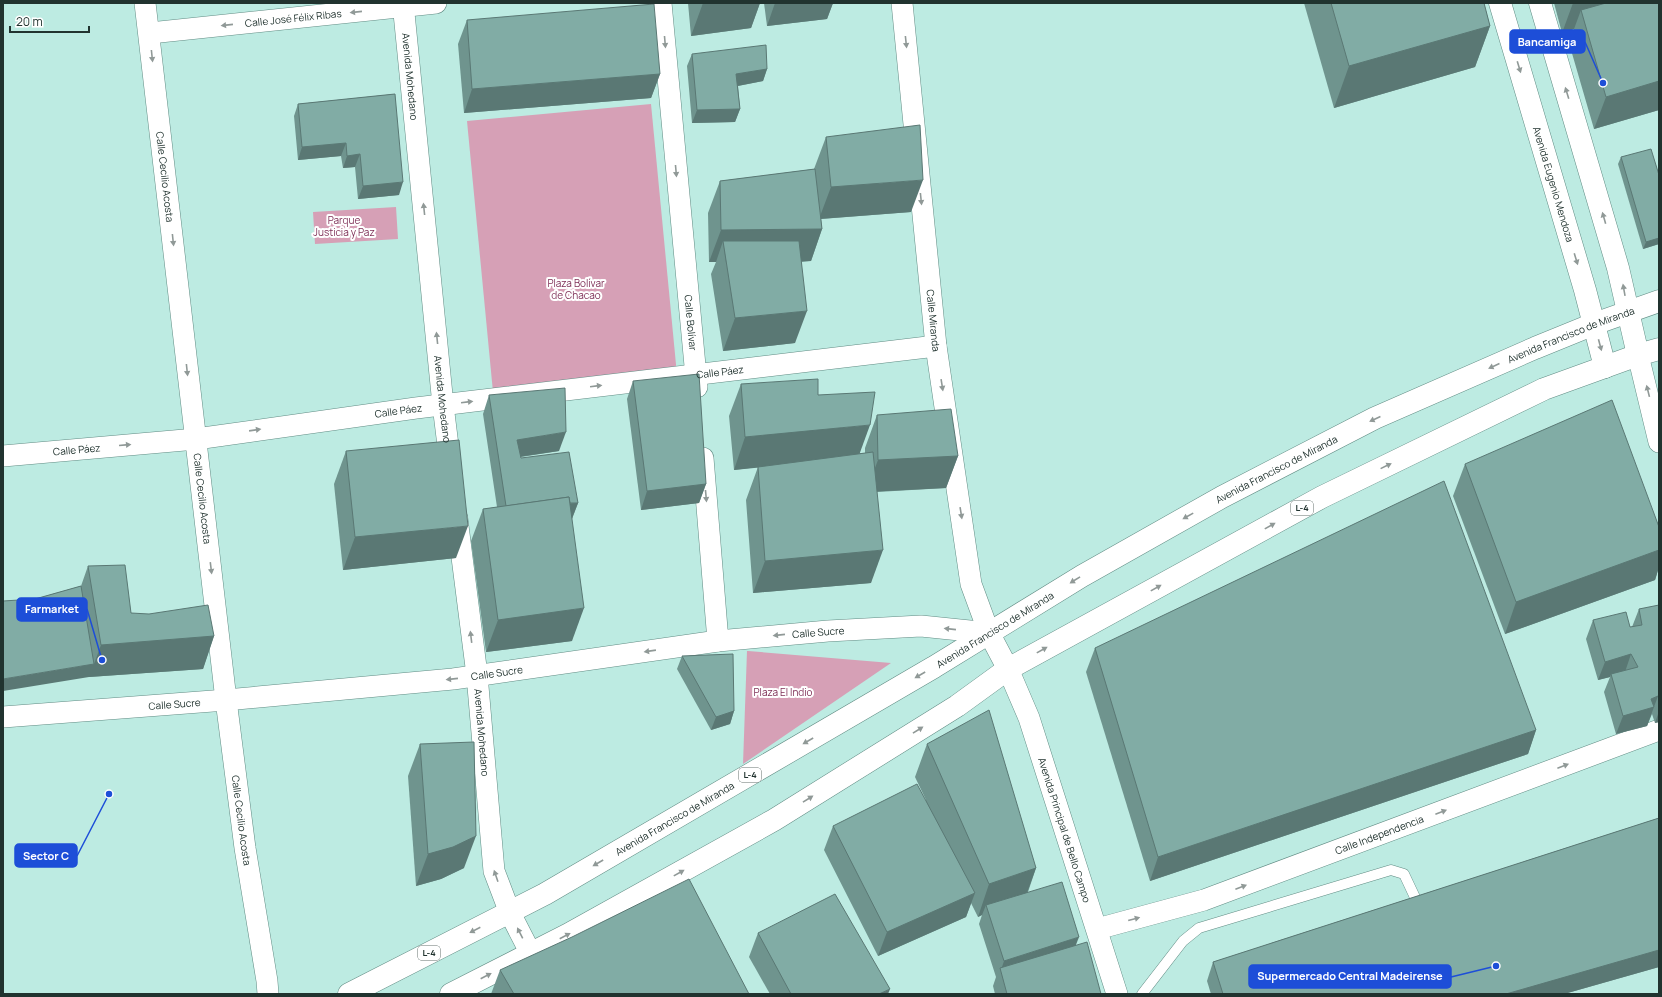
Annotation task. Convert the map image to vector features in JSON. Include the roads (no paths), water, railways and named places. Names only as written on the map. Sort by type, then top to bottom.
[{"type":"main road","name":"Avenida Eugenio Mendoza","points":[[1500,3],[1594,324],[1605,367]]},
{"type":"main road","points":[[1540,3],[1618,268],[1638,355]]},
{"type":"main road","name":"Avenida Francisco de Miranda","points":[[348,994],[545,894],[771,763],[1082,576],[1222,497],[1375,418],[1528,351],[1594,324],[1659,301]]},
{"type":"main road","name":"L-4","points":[[451,994],[612,914],[774,820],[957,706],[1008,669],[1322,497],[1544,389],[1638,355],[1659,349]]},
{"type":"street","name":"Calle Cecilio Acosta","points":[[145,3],[150,33],[226,700],[245,848],[268,994]]},
{"type":"street","name":"Calle José Félix Ribas","points":[[150,33],[403,5],[436,3]]},
{"type":"street","name":"Calle Bolívar","points":[[661,3],[698,405]]},
{"type":"street","name":"Calle Miranda","points":[[902,3],[936,346],[971,584],[989,633],[1008,669]]},
{"type":"street","name":"Avenida Mohedano","points":[[403,5],[443,405],[477,675],[494,871],[510,913],[530,954]]},
{"type":"street","name":"Calle Páez","points":[[3,456],[196,438],[443,405],[936,346]]},
{"type":"street","points":[[1638,355],[1659,442]]},
{"type":"street","points":[[701,437],[718,642]]},
{"type":"street","name":"Calle Sucre","points":[[3,717],[226,700],[445,680],[718,642],[828,630],[921,626],[989,633]]},
{"type":"street","name":"Avenida Principal de Bello Campo","points":[[1008,669],[1029,718],[1117,994]]},
{"type":"street","name":"Calle Independencia","points":[[1097,929],[1204,900],[1659,730]]},
{"type":"lane","points":[[1142,994],[1183,941],[1199,928],[1391,870],[1404,874],[1422,915]]},
{"type":"place","name":"Bancamiga","points":[[1603,83]]},
{"type":"place","name":"Farmarket","points":[[102,660]]},
{"type":"place","name":"Sector C","points":[[109,794]]},
{"type":"place","name":"Supermercado Central Madeirense","points":[[1496,966]]},
{"type":"park label","name":"Parque Justicia y Paz","points":[[344,226]]},
{"type":"park label","name":"Plaza Bolívar de Chacao","points":[[576,288]]},
{"type":"park label","name":"Plaza El Indio","points":[[783,692]]}]
